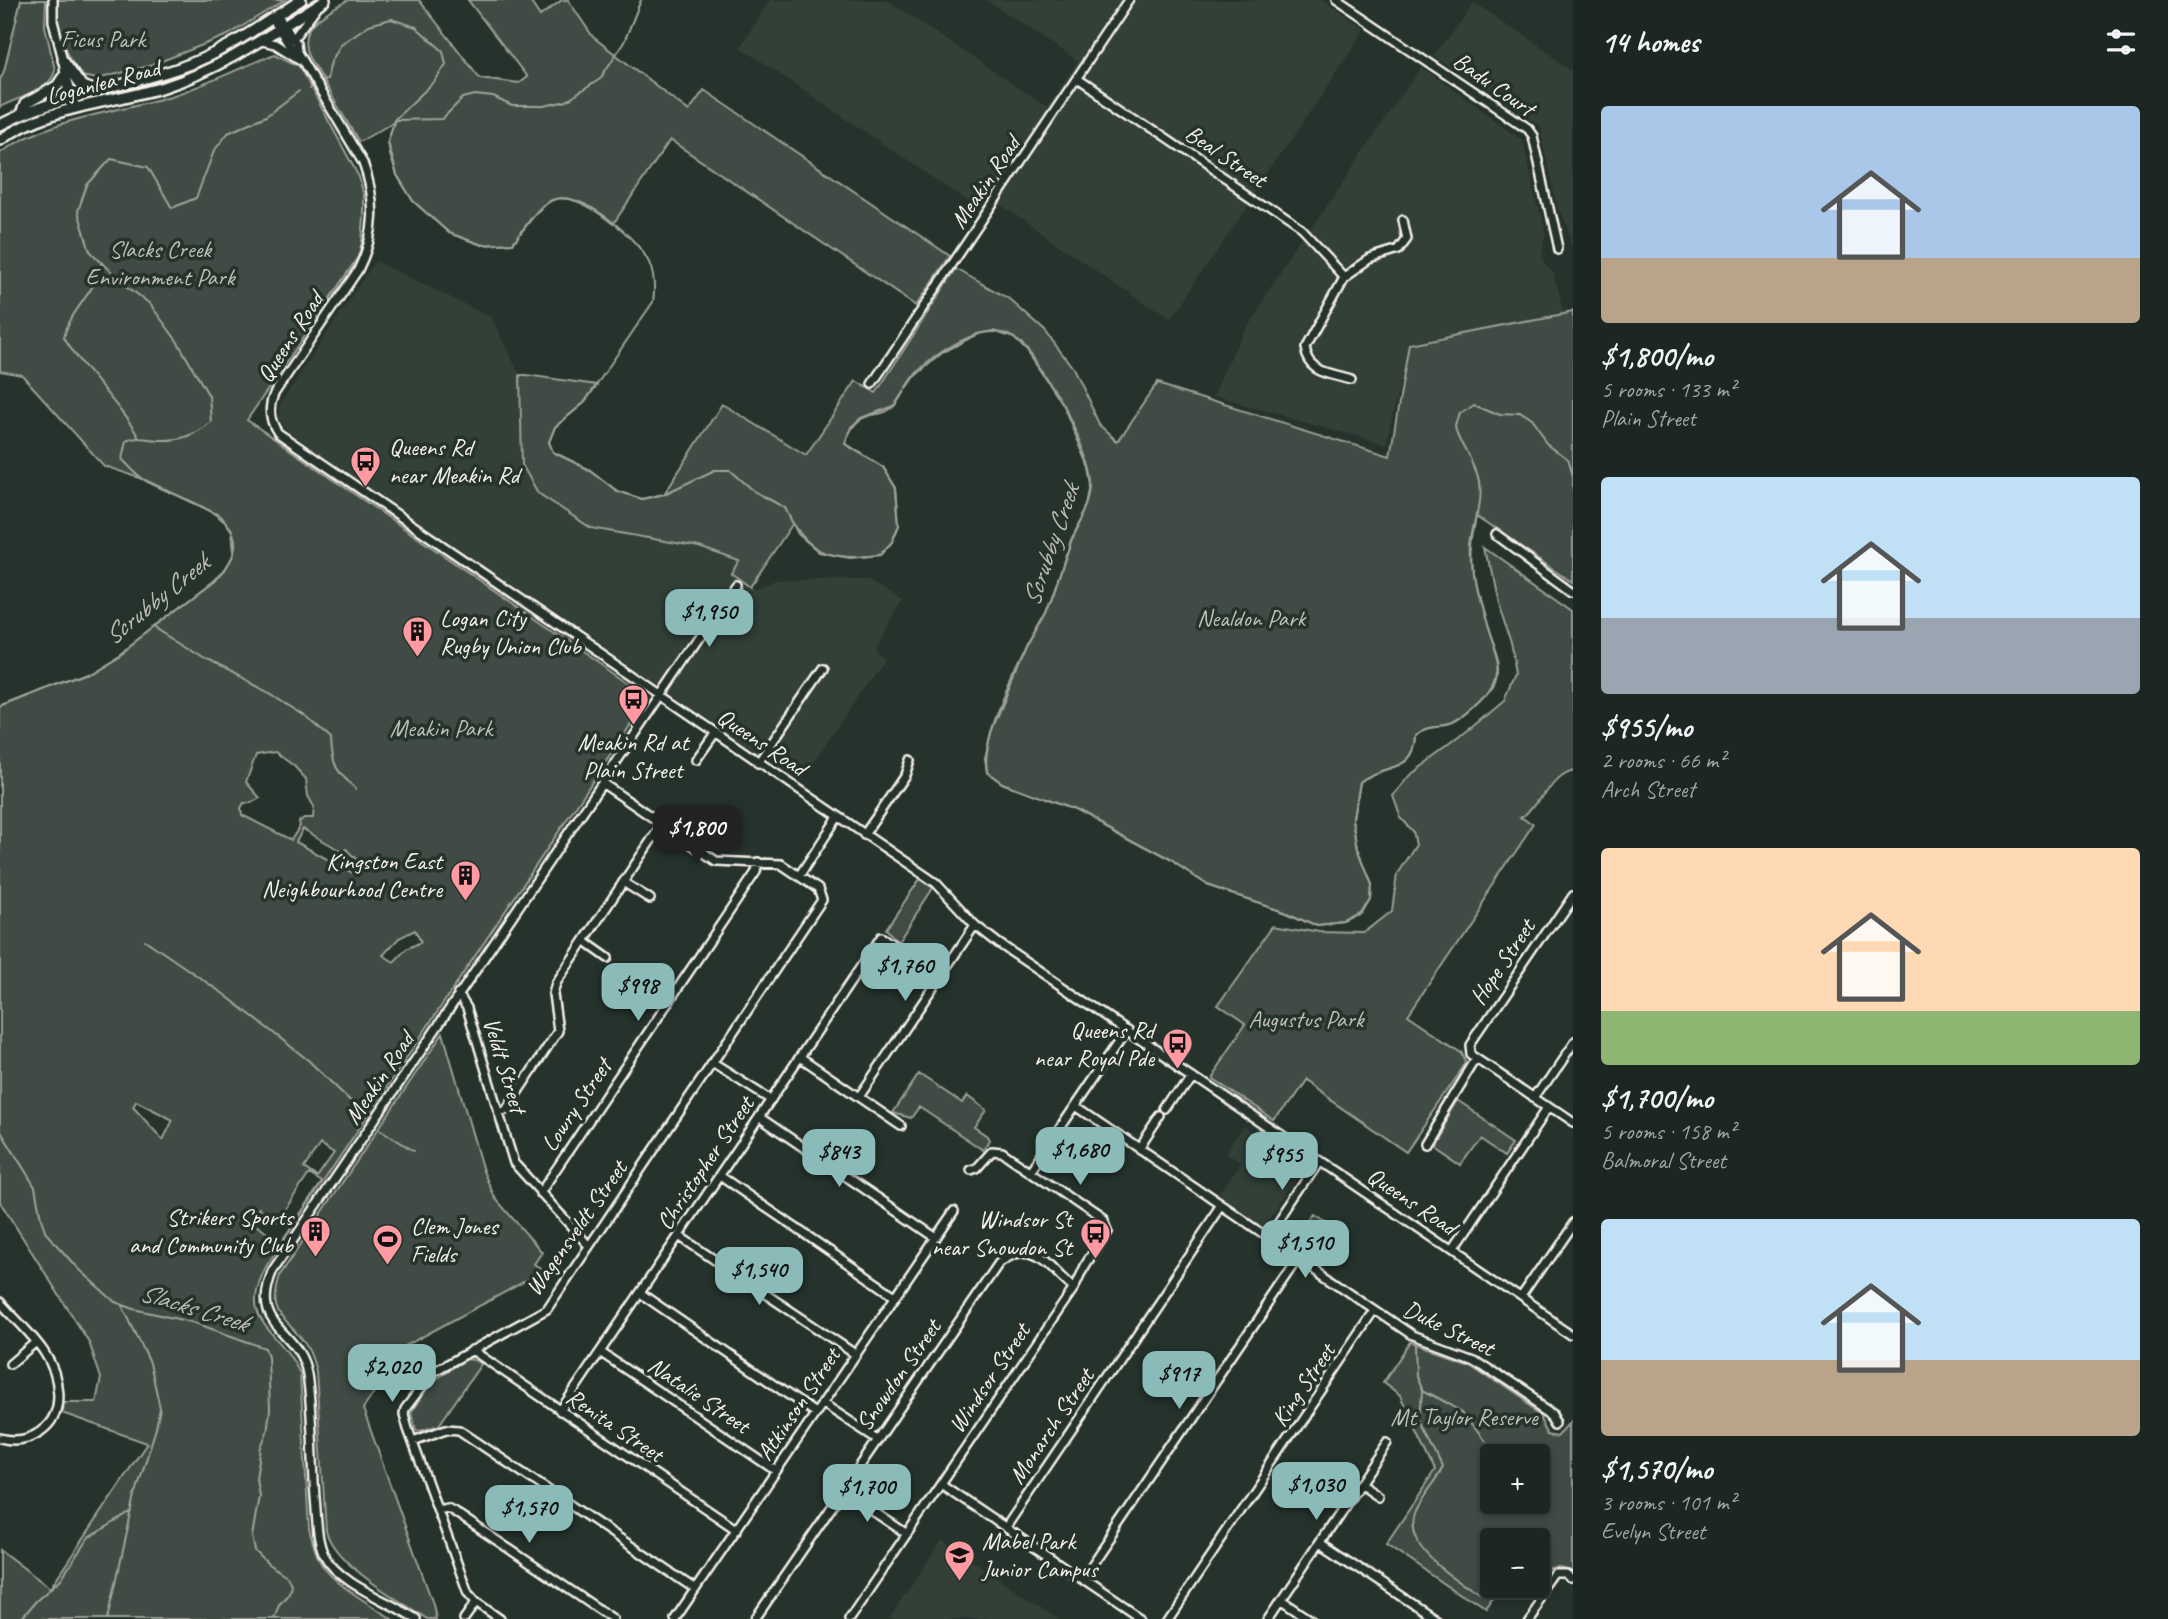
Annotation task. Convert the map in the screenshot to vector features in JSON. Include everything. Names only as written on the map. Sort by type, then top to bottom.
[{"type":"main road","name":"Loganlea Road","points":[[0,125],[21,114],[71,97],[159,74],[203,59],[301,0]]},
{"type":"main road","name":"Loganlea Road","points":[[0,140],[34,121],[161,88],[223,64],[324,1]]},
{"type":"main road","points":[[63,63],[82,86],[95,91]]},
{"type":"main road","points":[[21,114],[25,104],[57,86],[64,77]]},
{"type":"street","points":[[53,0],[53,21],[74,109]]},
{"type":"street","name":"Meakin Road","points":[[872,384],[1129,0]]},
{"type":"street","name":"Badu Court","points":[[1336,0],[1527,129],[1532,136],[1557,248]]},
{"type":"street","points":[[293,39],[300,27],[324,1]]},
{"type":"street","name":"Queens Road","points":[[275,17],[290,47],[297,52]]},
{"type":"street","name":"Queens Road","points":[[281,28],[293,39],[297,52],[355,148],[369,179],[374,216],[367,252],[358,270],[274,394],[270,411],[273,426],[286,440],[936,883],[975,925],[1573,1334]]},
{"type":"street","points":[[261,41],[275,44],[303,61]]},
{"type":"street","points":[[63,63],[64,77],[71,97]]},
{"type":"street","name":"Beal Street","points":[[1077,79],[1286,221],[1302,233],[1343,277]]},
{"type":"street","points":[[1352,380],[1314,368],[1307,361],[1305,348],[1343,277],[1370,259],[1399,250],[1407,239],[1403,220]]},
{"type":"street","points":[[1497,534],[1573,590]]},
{"type":"street","name":"Meakin Road","points":[[416,1619],[339,1573],[324,1555],[317,1521],[307,1375],[298,1351],[274,1325],[267,1311],[266,1286],[273,1270],[458,994],[736,585]]},
{"type":"street","points":[[758,763],[823,668]]},
{"type":"street","points":[[696,760],[715,733]]},
{"type":"street","points":[[864,835],[905,775],[910,760]]},
{"type":"street","points":[[602,783],[716,861],[781,864],[799,876],[838,817]]},
{"type":"street","points":[[499,1112],[506,1110],[558,1031],[553,989],[662,824]]},
{"type":"street","name":"Lowry Street","points":[[540,1193],[756,872],[758,862]]},
{"type":"street","name":"Wagensveldt Street","points":[[500,1619],[468,1593],[405,1418],[405,1409],[429,1375],[547,1309],[821,904],[822,897],[818,889],[799,876]]},
{"type":"street","points":[[623,882],[650,899]]},
{"type":"street","name":"Hope Street","points":[[1425,1144],[1474,1056],[1470,1045],[1573,893]]},
{"type":"street","points":[[859,1097],[975,925]]},
{"type":"street","name":"Christopher Street","points":[[560,1411],[881,937],[940,976]]},
{"type":"street","points":[[583,941],[608,958]]},
{"type":"street","name":"Veldt Street","points":[[458,994],[467,1008],[514,1163],[589,1246]]},
{"type":"street","points":[[971,1170],[977,1168],[988,1154],[996,1151],[1003,1152],[1031,1171],[1127,1030]]},
{"type":"street","points":[[1535,1098],[1573,1042]]},
{"type":"street","points":[[1474,1056],[1573,1123]]},
{"type":"street","points":[[800,1057],[901,1126]]},
{"type":"street","points":[[712,1063],[771,1100]]},
{"type":"street","points":[[1167,1110],[1191,1074]]},
{"type":"street","name":"Duke Street","points":[[1076,1106],[1412,1335],[1471,1357],[1555,1413],[1560,1421]]},
{"type":"street","points":[[1452,1251],[1549,1107]]},
{"type":"street","points":[[759,1117],[935,1237]]},
{"type":"street","points":[[1139,1150],[1161,1117]]},
{"type":"street","points":[[1268,1238],[1319,1162]]},
{"type":"street","name":"Windsor Street","points":[[849,1619],[1074,1288],[1084,1266],[1105,1236],[1107,1226],[1103,1221],[1031,1171]]},
{"type":"street","points":[[720,1176],[895,1296]]},
{"type":"street","name":"Monarch Street","points":[[1006,1527],[1222,1207]]},
{"type":"street","name":"Atkinson Street","points":[[675,1619],[954,1210]]},
{"type":"street","points":[[1521,1298],[1573,1222]]},
{"type":"street","points":[[679,1236],[855,1354]]},
{"type":"street","name":"Snowdon Street","points":[[755,1619],[999,1263],[1014,1255],[1037,1255],[1052,1265],[1066,1283],[1074,1288]]},
{"type":"street","points":[[1082,1579],[1299,1259]]},
{"type":"street","points":[[640,1293],[815,1413]]},
{"type":"street","points":[[0,1303],[46,1354],[57,1386],[57,1410],[47,1427],[17,1440],[0,1438]]},
{"type":"street","name":"King Street","points":[[1167,1619],[1376,1311]]},
{"type":"street","points":[[10,1364],[36,1342]]},
{"type":"street","name":"Renita Street","points":[[472,1350],[737,1530]]},
{"type":"street","name":"Natalie Street","points":[[600,1352],[776,1471]]},
{"type":"street","points":[[822,1403],[877,1439]]},
{"type":"street","points":[[413,1441],[446,1429],[459,1430],[695,1589]]},
{"type":"street","points":[[1268,1619],[1387,1442]]},
{"type":"street","points":[[1359,1483],[1378,1496]]},
{"type":"street","points":[[942,1484],[1141,1619]]},
{"type":"street","points":[[844,1491],[907,1534]]},
{"type":"street","points":[[438,1510],[447,1508],[453,1511],[613,1619]]},
{"type":"street","points":[[1320,1542],[1436,1619]]},
{"type":"street","points":[[1527,1619],[1558,1576],[1568,1576],[1573,1580]]},
{"type":"street","points":[[1281,1599],[1311,1619]]},
{"type":"street","points":[[464,1619],[476,1602]]},
{"type":"street","name":"Meakin Road","points":[[395,1607],[408,1619]]},
{"type":"shaded area","points":[[770,0],[887,0],[1047,107],[1078,61],[987,0],[1321,0],[1365,30],[1169,320],[989,197],[980,210],[740,47]]},
{"type":"shaded area","points":[[1472,2],[1573,70],[1573,249],[1558,212],[1539,127],[1434,56]]},
{"type":"shaded area","points":[[1421,67],[1522,140],[1544,233],[1539,251],[1543,262],[1553,273],[1563,313],[1409,344],[1386,444],[1214,397],[1243,329]]},
{"type":"shaded area","points":[[375,261],[491,317],[520,375],[522,465],[538,493],[591,528],[699,547],[739,561],[731,573],[754,589],[776,580],[867,580],[903,601],[873,647],[883,658],[801,782],[288,432],[278,418],[280,404]]},
{"type":"shaded area","points":[[1245,1125],[1301,1163],[1303,1170],[1264,1226],[1219,1197],[1240,1165],[1225,1154]]},
{"type":"shaded area","name":"Mabel Park Junior Campus","points":[[942,1540],[1059,1619],[889,1619]]},
{"type":"green space","points":[[21,0],[46,0],[45,26],[55,70],[47,84],[40,89],[0,107],[0,80]]},
{"type":"green space","name":"Ficus Park","points":[[57,0],[285,0],[228,35],[149,66],[97,79],[81,76],[77,72],[57,30]]},
{"type":"green space","points":[[348,0],[419,0],[480,78],[519,83],[527,77],[468,0],[529,0],[540,16],[562,0],[568,0],[593,37],[689,111],[704,90],[950,256],[916,306],[670,140],[613,224],[578,201],[558,198],[540,208],[513,243],[482,245],[449,233],[413,201],[397,175],[388,142],[394,122],[359,142],[308,56],[305,45],[309,28],[322,15]]},
{"type":"green space","name":"Meakin Park","points":[[275,54],[299,66],[359,177],[364,196],[364,217],[358,257],[247,420],[646,695],[646,702],[267,1265],[258,1285],[258,1313],[292,1358],[300,1374],[309,1529],[318,1557],[336,1580],[392,1619],[0,1619],[0,1550],[50,1588],[147,1443],[62,1413],[63,1402],[96,1402],[101,1378],[89,1342],[0,1202],[0,707],[86,673],[119,653],[214,581],[225,570],[234,554],[232,530],[221,516],[143,479],[104,466],[22,375],[0,371],[0,153],[41,131],[84,117],[174,95]],"holes":[[[275,752],[306,779],[308,796],[314,807],[313,818],[304,818],[299,822],[300,826],[291,840],[242,815],[241,808],[244,803],[260,798],[246,782],[256,755]],[[303,829],[343,852],[346,849],[360,863],[354,874],[296,842]],[[415,930],[421,942],[406,949],[394,962],[383,955],[399,938]],[[136,1101],[173,1120],[163,1140],[133,1107]],[[320,1144],[334,1153],[317,1177],[304,1168]],[[309,1174],[322,1182],[281,1242],[250,1221],[259,1208],[277,1221]]]},
{"type":"green space","name":"Nealdon Park","points":[[956,269],[1009,299],[1045,331],[1073,368],[1100,425],[1118,441],[1157,384],[1390,456],[1409,344],[1573,312],[1573,580],[1477,515],[1472,550],[1472,576],[1495,660],[1494,684],[1481,702],[1459,720],[1421,731],[1416,735],[1414,748],[1404,762],[1359,782],[1353,819],[1358,848],[1372,885],[1371,900],[1362,915],[1346,923],[1317,926],[1287,912],[1208,886],[1171,862],[1074,810],[1002,783],[987,772],[986,758],[999,709],[1029,642],[1043,620],[1071,540],[1091,500],[1093,486],[1085,452],[1067,413],[1032,356],[1014,338],[1002,333],[988,332],[960,341],[922,368],[890,410],[863,418],[851,431],[845,444],[883,467],[896,488],[899,525],[892,542],[880,555],[853,557],[830,554],[810,544],[793,523],[750,587],[731,573],[739,561],[699,547],[591,528],[538,493],[522,465],[520,375],[597,385],[584,403],[555,427],[549,442],[553,452],[590,470],[617,491],[642,499],[664,494],[722,404],[806,455],[856,381],[876,393]]},
{"type":"green space","name":"Augustus Park","points":[[1485,547],[1573,609],[1573,771],[1558,777],[1525,816],[1536,824],[1408,1015],[1461,1051],[1467,1063],[1406,1152],[1302,1081],[1274,1121],[1209,1077],[1245,1025],[1218,1006],[1276,924],[1319,932],[1364,933],[1392,911],[1397,874],[1416,844],[1413,831],[1401,818],[1393,796],[1409,776],[1505,701],[1516,675]]},
{"type":"green space","points":[[920,879],[933,888],[898,942],[886,929]]},
{"type":"green space","points":[[443,1033],[483,1171],[495,1198],[542,1252],[534,1264],[544,1271],[405,1346],[363,1409],[433,1604],[436,1619],[427,1619],[354,1569],[332,1544],[326,1531],[316,1371],[307,1347],[280,1314],[275,1300],[280,1275]]},
{"type":"green space","points":[[919,1074],[962,1103],[967,1096],[986,1110],[974,1127],[989,1140],[983,1150],[919,1107],[911,1118],[893,1113]]},
{"type":"green space","points":[[1458,1101],[1516,1140],[1507,1153],[1480,1135],[1460,1163],[1432,1144]]},
{"type":"green space","points":[[1315,1216],[1342,1234],[1320,1266],[1293,1248]]},
{"type":"green space","name":"Mt Taylor Reserve","points":[[1410,1342],[1467,1362],[1544,1414],[1553,1430],[1563,1432],[1573,1421],[1573,1573],[1561,1569],[1550,1572],[1550,1528],[1480,1528],[1480,1598],[1496,1598],[1486,1612],[1386,1544],[1435,1471],[1400,1396],[1383,1383]]},
{"type":"green space","points":[[467,1359],[481,1364],[439,1425],[416,1430],[411,1413],[423,1394],[441,1376]]},
{"type":"waterway","points":[[394,120],[442,119],[463,98],[475,95],[493,97],[512,106],[544,106],[567,101],[600,79],[624,42],[641,0]]},
{"type":"waterway","name":"Scrubby Creek","points":[[319,83],[327,79],[331,62],[341,44],[369,25],[391,19],[416,27],[443,51],[446,64],[435,81],[394,120],[388,142],[397,175],[413,201],[449,233],[482,245],[513,243],[542,207],[553,200],[579,202],[609,219],[644,255],[653,274],[653,302],[584,403],[555,427],[549,442],[553,452],[590,470],[617,491],[642,499],[664,494],[715,470],[730,470],[754,491],[785,508],[798,534],[819,552],[850,558],[880,555],[892,542],[899,525],[896,488],[883,467],[845,443],[851,427],[861,418],[894,406],[913,378],[942,353],[977,334],[993,331],[1014,338],[1027,351],[1063,405],[1090,469],[1093,486],[1089,506],[1072,539],[1046,613],[1027,646],[991,732],[985,758],[987,772],[1002,783],[1074,810],[1171,862],[1208,886],[1287,912],[1317,926],[1346,923],[1362,915],[1371,900],[1372,885],[1358,848],[1353,819],[1359,782],[1404,762],[1410,757],[1416,735],[1426,729],[1450,725],[1471,712],[1487,696],[1496,679],[1495,657],[1477,599],[1471,557],[1479,482],[1456,428],[1460,412],[1474,403],[1500,414],[1520,415],[1532,423],[1548,445],[1568,460],[1573,477]]},
{"type":"waterway","name":"Scrubby Creek","points":[[309,89],[314,86]]},
{"type":"waterway","name":"Scrubby Creek","points":[[0,707],[86,673],[119,653],[214,581],[231,560],[235,543],[231,529],[219,517],[202,506],[146,481],[122,459],[126,441],[131,439],[174,439],[193,434],[205,427],[211,422],[209,396],[177,341],[150,304],[119,280],[90,251],[78,211],[87,185],[111,159],[148,167],[172,208],[196,198],[214,151],[228,133],[266,116],[299,91]]},
{"type":"waterway","name":"Scrubby Creek","points":[[101,263],[95,282],[72,318],[64,337],[138,436]]},
{"type":"waterway","points":[[155,628],[305,716],[331,739],[337,768],[356,789]]},
{"type":"waterway","points":[[145,940],[225,995],[308,1060],[365,1115]]},
{"type":"waterway","name":"Slacks Creek","points":[[0,1130],[35,1187],[46,1233],[79,1270],[115,1302],[195,1323],[265,1348],[268,1356],[270,1410],[256,1478],[259,1496],[252,1536],[255,1551],[268,1564],[287,1576],[291,1584],[289,1593],[279,1605],[274,1619]]},
{"type":"waterway","points":[[381,1130],[414,1151]]},
{"type":"waterway","points":[[108,1619],[135,1496],[160,1408],[150,1363],[122,1305]]},
{"type":"waterway","points":[[1415,1345],[1416,1376],[1422,1390],[1420,1420],[1443,1468],[1420,1502],[1414,1514],[1413,1527],[1425,1552],[1448,1574],[1480,1596]]},
{"type":"waterway","points":[[1422,1390],[1463,1412],[1487,1443]]},
{"type":"waterway","points":[[21,1619],[36,1601],[61,1579],[88,1538],[132,1512]]},
{"type":"place","name":"Queens Rd near Meakin Rd","points":[[366,488]]},
{"type":"place","name":"Logan City Rugby Union Club","points":[[417,659]]},
{"type":"place","name":"Meakin Rd at Plain Street","points":[[633,727]]},
{"type":"place","name":"Kingston East Neighbourhood Centre","points":[[465,902]]},
{"type":"place","name":"Queens Rd near Royal Pde","points":[[1177,1071]]},
{"type":"place","name":"Strikers Sports and Community Club","points":[[316,1258]]},
{"type":"place","name":"Windsor St near Snowdon St","points":[[1095,1260]]},
{"type":"place","name":"Clem Jones Fields","points":[[388,1267]]},
{"type":"place","name":"Mabel Park Junior Campus","points":[[959,1582]]},
{"type":"park label","name":"Slacks Creek Environment Park","points":[[160,263]]}]
